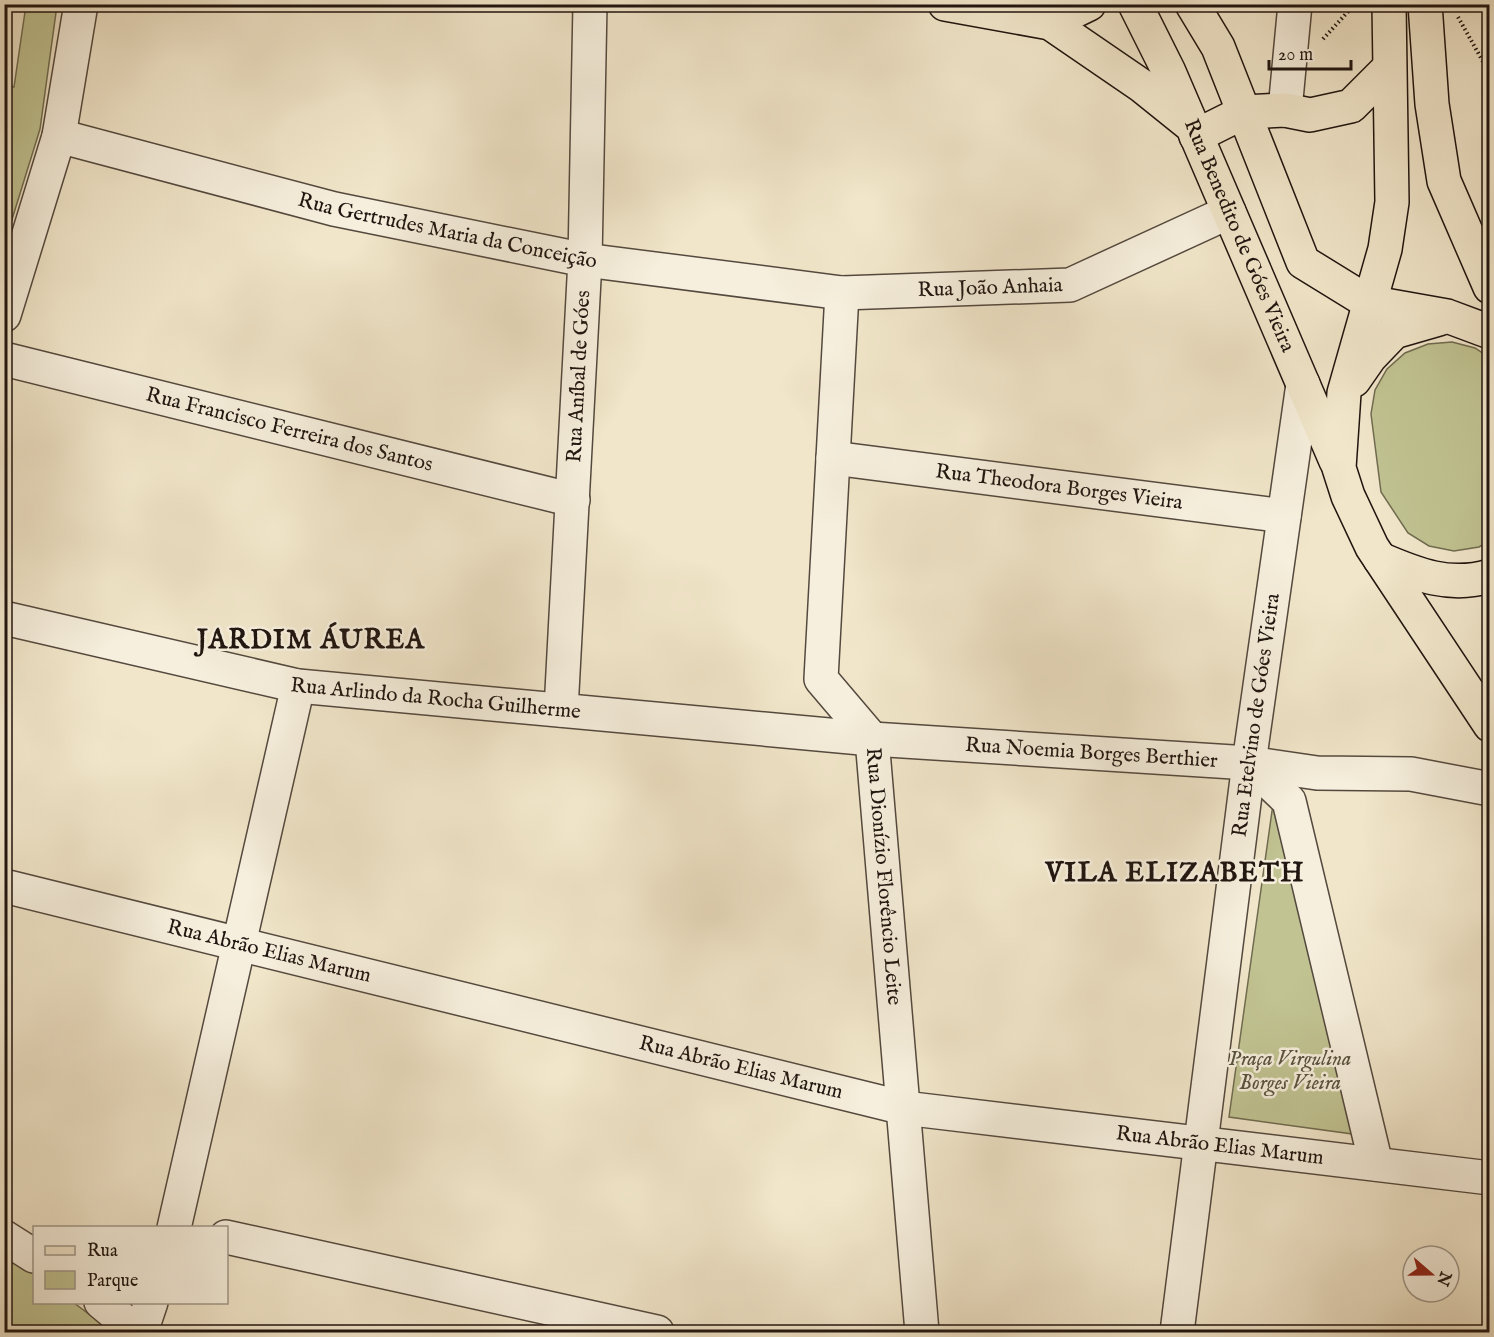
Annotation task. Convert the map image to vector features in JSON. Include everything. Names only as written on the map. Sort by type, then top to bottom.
[{"type":"main road","points":[[945,4],[1050,23],[1143,86],[1194,131],[1244,112],[1285,110],[1310,115],[1351,106],[1389,68]]},
{"type":"main road","points":[[1050,23],[1089,4]]},
{"type":"main road","name":"Rua Benedito de Góes Vieira","points":[[1135,4],[1194,131],[1339,468],[1363,530],[1380,560],[1490,725]]},
{"type":"main road","points":[[1192,4],[1218,47],[1303,262],[1368,302],[1447,316],[1490,332]]},
{"type":"main road","points":[[1339,468],[1344,393],[1368,302],[1385,249],[1392,202],[1389,4]]},
{"type":"main road","points":[[1425,4],[1432,104],[1444,181],[1490,287]]},
{"type":"main road","points":[[1344,393],[1370,357],[1394,332],[1447,316]]},
{"type":"main road","points":[[1380,560],[1414,574],[1444,581],[1476,580],[1490,576]]},
{"type":"street","points":[[4,315],[59,136],[81,4]]},
{"type":"street","name":"Rua Aníbal de Góes","points":[[561,710],[585,260],[590,4]]},
{"type":"street","points":[[1285,110],[1295,4]]},
{"type":"street","name":"Rua Gertrudes Maria da Conceição","points":[[59,136],[334,209],[585,260],[842,293]]},
{"type":"street","name":"Rua João Anhaia","points":[[842,293],[1070,285],[1229,212]]},
{"type":"street","name":"Rua Dionízio Florêncio Leite","points":[[842,293],[821,679],[872,739],[922,1332]]},
{"type":"street","name":"Rua Francisco Ferreira dos Santos","points":[[4,359],[573,500]]},
{"type":"street","name":"Rua Etelvino de Góes Vieira","points":[[1177,1332],[1249,763],[1303,384]]},
{"type":"street","name":"Rua Theodora Borges Vieira","points":[[833,458],[1284,516]]},
{"type":"street","name":"Rua Arlindo da Rocha Guilherme","points":[[4,618],[298,686],[872,739]]},
{"type":"street","points":[[177,1226],[298,686]]},
{"type":"street","name":"Rua Noemia Borges Berthier","points":[[872,739],[1249,763],[1317,773],[1412,774],[1490,789]]},
{"type":"street","points":[[1249,763],[1289,801],[1376,1164]]},
{"type":"street","name":"Rua Abrão Elias Marum","points":[[4,886],[239,942],[904,1108],[1490,1178]]},
{"type":"street","points":[[228,1237],[657,1332]]},
{"type":"street","points":[[4,1238],[33,1255]]},
{"type":"street","points":[[103,1304],[139,1332],[150,1304]]},
{"type":"path","points":[[1319,47],[1327,32],[1355,4]]},
{"type":"path","points":[[1456,12],[1490,75]]},
{"type":"green space","points":[[26,5],[57,5],[40,129],[5,242],[5,86],[14,87]]},
{"type":"green space","points":[[1452,342],[1475,348],[1490,358],[1489,541],[1479,547],[1454,551],[1429,546],[1408,533],[1381,492],[1371,414],[1375,390],[1387,369],[1405,353],[1428,344]]},
{"type":"green space","name":"Praça Virgulina Borges Vieira","points":[[1273,804],[1360,1135],[1229,1117]]},
{"type":"green space","points":[[4,1248],[33,1271],[33,1304],[75,1304],[113,1332],[5,1332]]},
{"type":"district","name":"JARDIM ÁUREA","points":[[311,641]]},
{"type":"district","name":"VILA ELIZABETH","points":[[1175,874]]}]
